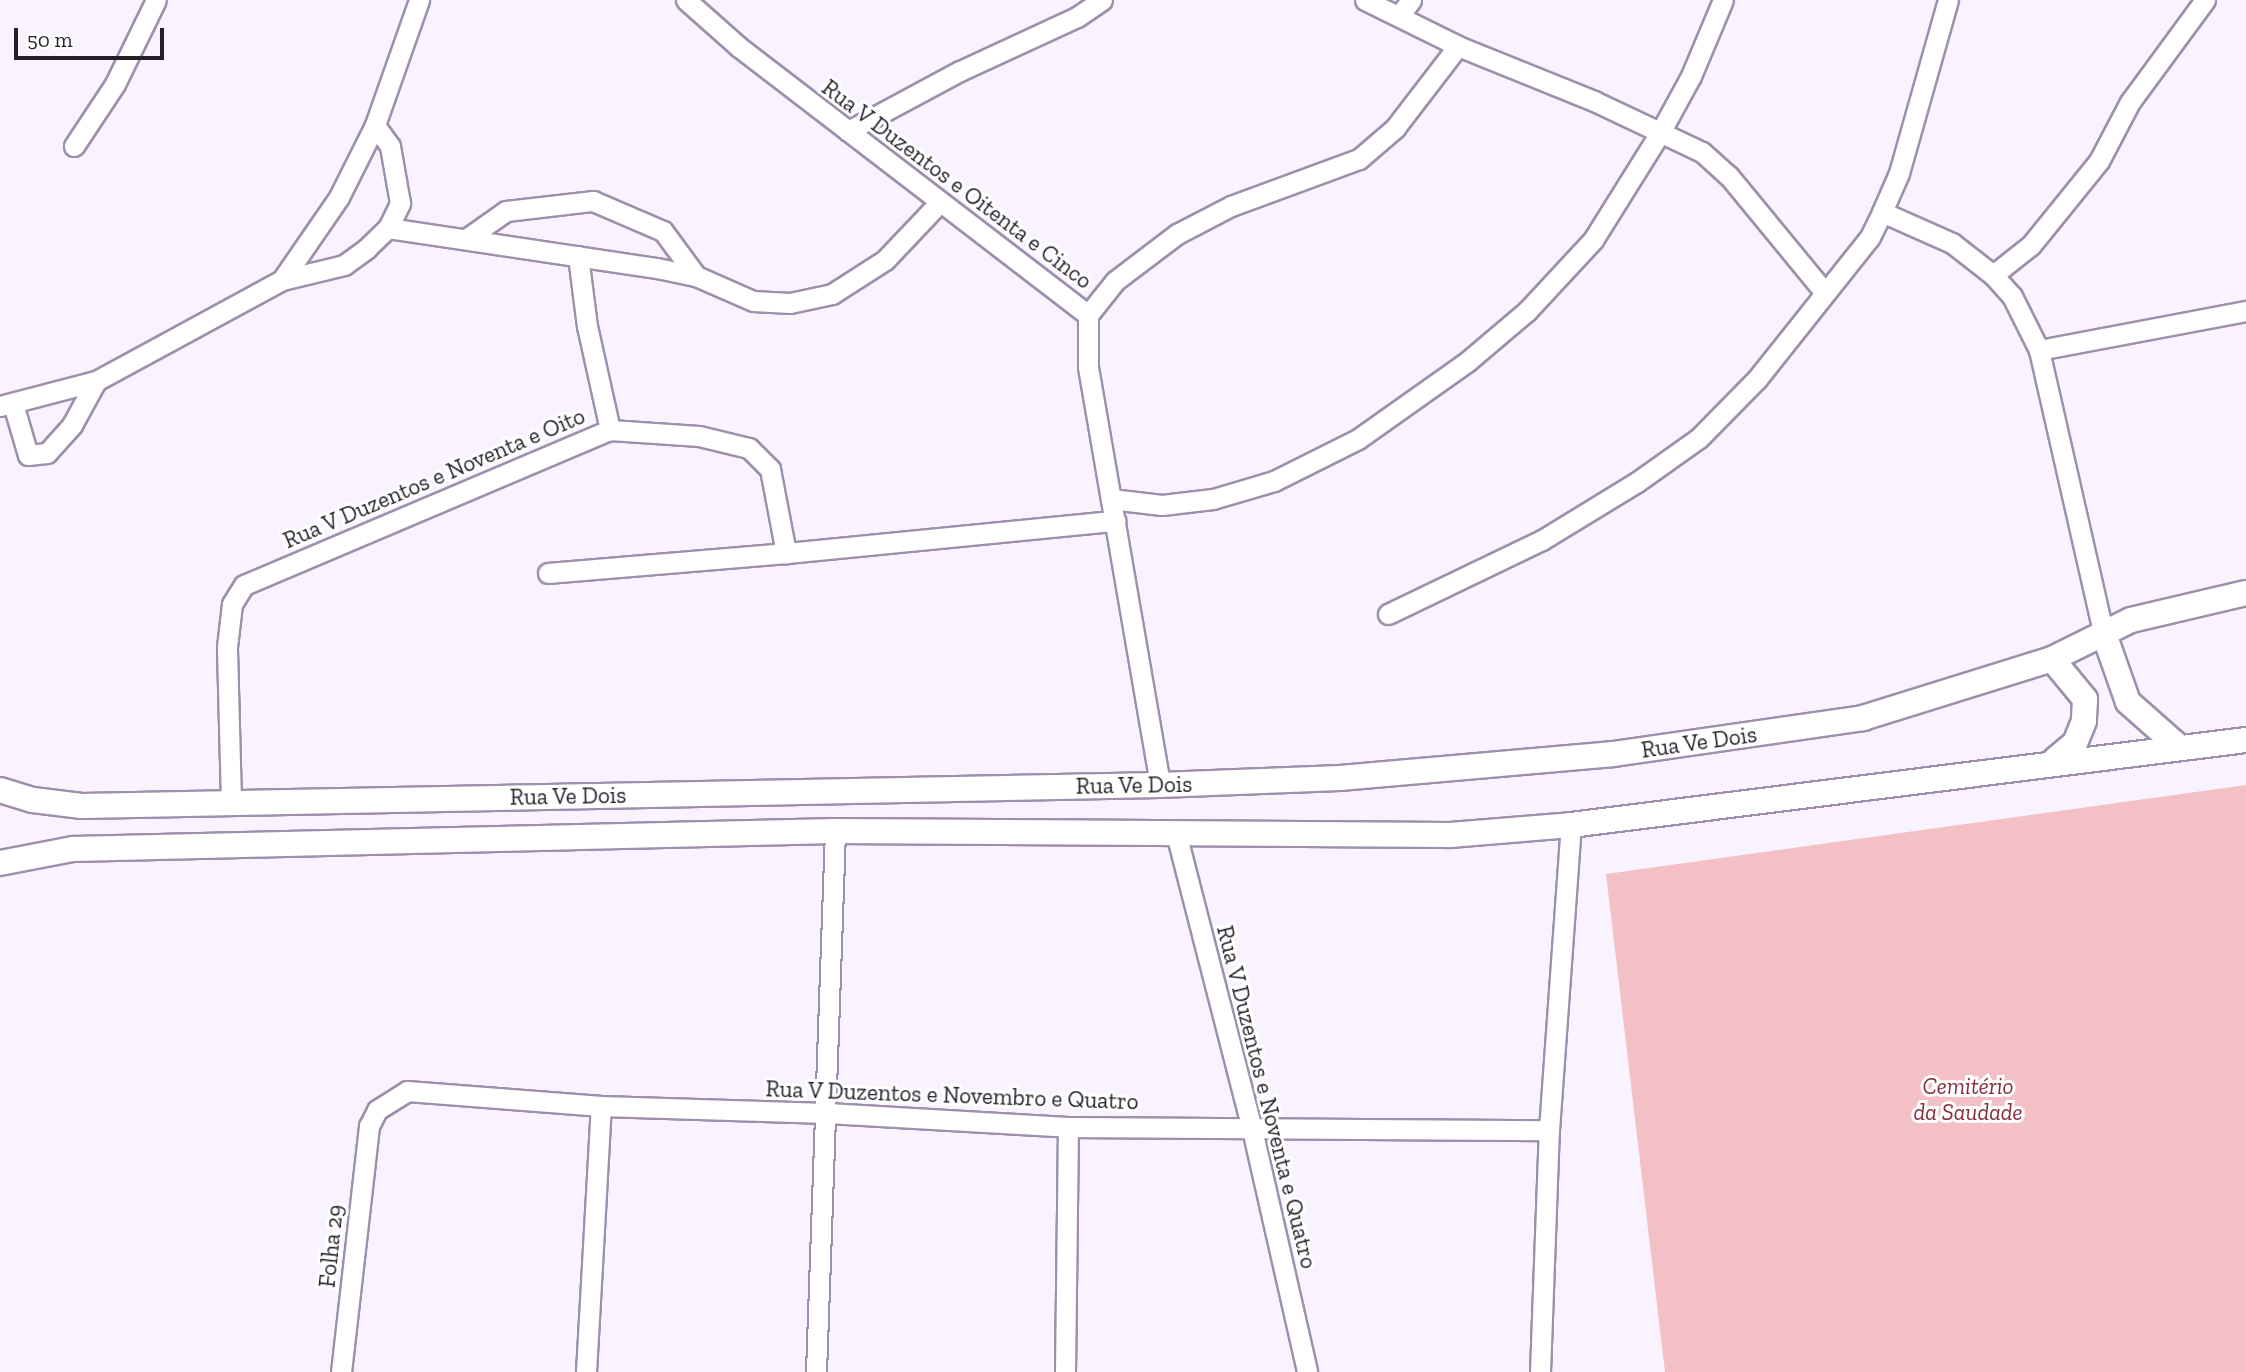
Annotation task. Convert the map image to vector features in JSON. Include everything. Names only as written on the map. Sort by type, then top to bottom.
[{"type":"main road","name":"Rua Ve Dois","points":[[0,790],[82,806],[1160,785],[1340,778],[1587,757],[1863,718],[2052,659],[2104,631],[2246,593]]},
{"type":"main road","points":[[2104,631],[2115,674],[2128,702],[2179,747]]},
{"type":"main road","points":[[2052,659],[2085,699],[2084,721],[2075,743],[2055,760]]},
{"type":"main road","name":"Rua Ve Dois","points":[[0,863],[73,849],[835,831],[1450,835],[1571,825],[2055,760],[2246,740]]},
{"type":"street","points":[[74,146],[114,84],[156,0]]},
{"type":"street","points":[[282,280],[339,197],[375,125],[419,0]]},
{"type":"street","name":"Rua V Duzentos e Oitenta e Cinco","points":[[686,0],[939,203],[1088,315],[1088,367],[1160,785]]},
{"type":"street","points":[[848,131],[960,71],[1077,17],[1102,0]]},
{"type":"street","points":[[1365,0],[1405,8],[1458,46],[1661,131],[1702,152],[1729,176],[1825,293]]},
{"type":"street","points":[[1111,499],[1162,505],[1213,499],[1274,481],[1358,439],[1468,361],[1527,312],[1593,240],[1661,131],[1691,76],[1723,0]]},
{"type":"street","points":[[1388,614],[1542,540],[1699,438],[1757,379],[1870,237],[1914,125],[1948,0]]},
{"type":"street","points":[[1993,275],[2031,245],[2099,161],[2130,102],[2205,0]]},
{"type":"street","points":[[1088,315],[1115,281],[1177,234],[1231,206],[1359,159],[1395,128],[1458,46]]},
{"type":"street","points":[[96,381],[72,425],[47,453],[28,455],[7,405],[96,381],[282,280],[344,265],[388,228],[400,203],[397,171],[390,146],[375,125]]},
{"type":"street","points":[[466,239],[506,211],[593,201],[663,231],[696,275]]},
{"type":"street","points":[[388,228],[696,275],[753,301],[790,303],[832,294],[885,260],[939,203]]},
{"type":"street","points":[[1882,212],[1952,243],[1993,275],[2012,296],[2039,350],[2104,631]]},
{"type":"street","points":[[578,256],[587,326],[610,430]]},
{"type":"street","points":[[2039,350],[2246,311]]},
{"type":"street","name":"Rua V Duzentos e Noventa e Oito","points":[[231,802],[227,647],[232,604],[244,585],[610,430],[699,436],[749,448],[770,469],[786,553]]},
{"type":"street","points":[[548,573],[1115,521]]},
{"type":"street","points":[[1540,1372],[1549,1130],[1571,825]]},
{"type":"street","points":[[816,1372],[835,831]]},
{"type":"street","name":"Rua V Duzentos e Noventa e Quatro","points":[[1176,833],[1252,1129],[1307,1372]]},
{"type":"street","name":"Rua V Duzentos e Novembro e Quatro","points":[[369,1126],[377,1110],[407,1091],[601,1107],[827,1113],[1068,1127],[1549,1130]]},
{"type":"street","points":[[586,1372],[601,1107]]},
{"type":"street","name":"Folha 29","points":[[341,1372],[369,1126]]},
{"type":"street","points":[[1065,1372],[1068,1127]]},
{"type":"green space","name":"Cemitério da Saudade","points":[[2246,785],[2246,1372],[1665,1372],[1606,874]]}]
